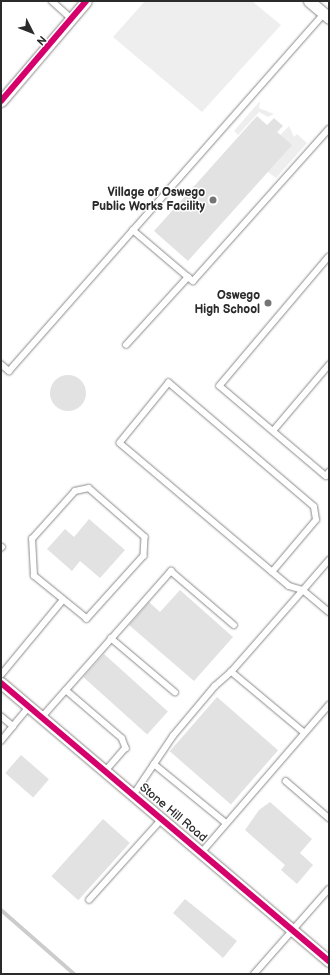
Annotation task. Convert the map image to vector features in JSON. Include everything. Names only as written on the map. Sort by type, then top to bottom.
[{"type":"street","points":[[1,101],[86,1]]},
{"type":"street","points":[[309,1],[327,16]]},
{"type":"street","name":"Stone Hill Road","points":[[1,683],[134,794],[329,961]]},
{"type":"lane","points":[[52,1],[71,18]]},
{"type":"lane","points":[[1,364],[9,370],[133,230],[327,16]]},
{"type":"lane","points":[[133,230],[193,281],[329,129]]},
{"type":"lane","points":[[328,476],[220,386],[329,257]]},
{"type":"lane","points":[[126,345],[188,277]]},
{"type":"lane","points":[[273,431],[329,365]]},
{"type":"lane","points":[[272,572],[316,520],[314,507],[169,383],[120,443],[272,572],[289,586],[304,590],[329,612]]},
{"type":"lane","points":[[89,488],[145,537],[144,556],[87,619],[63,600],[34,576],[32,539],[75,491],[89,488]]},
{"type":"lane","points":[[134,794],[154,764],[215,686],[232,672],[329,560]]},
{"type":"lane","points":[[42,717],[171,570],[234,625]]},
{"type":"lane","points":[[1,675],[63,600]]},
{"type":"lane","points":[[111,638],[175,692]]},
{"type":"lane","points":[[232,672],[304,733]]},
{"type":"lane","points":[[66,690],[122,738],[126,748],[106,771]]},
{"type":"lane","points":[[202,852],[329,704]]},
{"type":"lane","points":[[1,741],[29,707]]},
{"type":"lane","points":[[1,716],[13,726]]},
{"type":"lane","points":[[154,764],[226,823]]},
{"type":"lane","points":[[286,781],[329,818]]},
{"type":"lane","points":[[89,900],[162,818]]},
{"type":"lane","points":[[254,974],[329,889]]},
{"type":"shaded area","points":[[145,1],[252,1],[281,25],[202,112],[113,37]]},
{"type":"shaded area","points":[[260,101],[259,108],[274,114],[268,117],[259,112],[238,135],[234,131]]},
{"type":"shaded area","points":[[289,126],[294,137],[297,134],[307,143],[276,178],[268,172],[280,135]]},
{"type":"building","points":[[257,116],[267,125],[274,118],[283,126],[277,132],[292,145],[188,261],[154,231]]},
{"type":"building","points":[[68,375],[81,380],[86,393],[81,406],[68,411],[55,406],[50,393],[55,380]]},
{"type":"building","points":[[89,519],[125,550],[100,578],[80,561],[72,571],[47,549],[65,529],[74,537]]},
{"type":"building","points":[[180,590],[233,637],[194,681],[129,625],[149,602],[160,612]]},
{"type":"building","points":[[104,654],[168,712],[147,735],[83,677]]},
{"type":"building","points":[[217,697],[278,750],[231,804],[170,751]]},
{"type":"building","points":[[21,755],[49,779],[33,797],[5,773]]},
{"type":"building","points":[[270,802],[312,839],[300,853],[313,865],[297,884],[281,870],[285,865],[245,830],[259,810]]},
{"type":"building","points":[[103,819],[130,843],[78,900],[51,876]]},
{"type":"building","points":[[185,899],[237,941],[223,958],[173,913]]},
{"type":"waterway","points":[[1,910],[74,974]]},
{"type":"cycle path","points":[[1,101],[86,1]]},
{"type":"cycle path","points":[[1,683],[329,961]]},
{"type":"place","name":"Village of Oswego Public Works Facility","points":[[213,200]]},
{"type":"place","name":"Oswego High School","points":[[268,303]]}]
